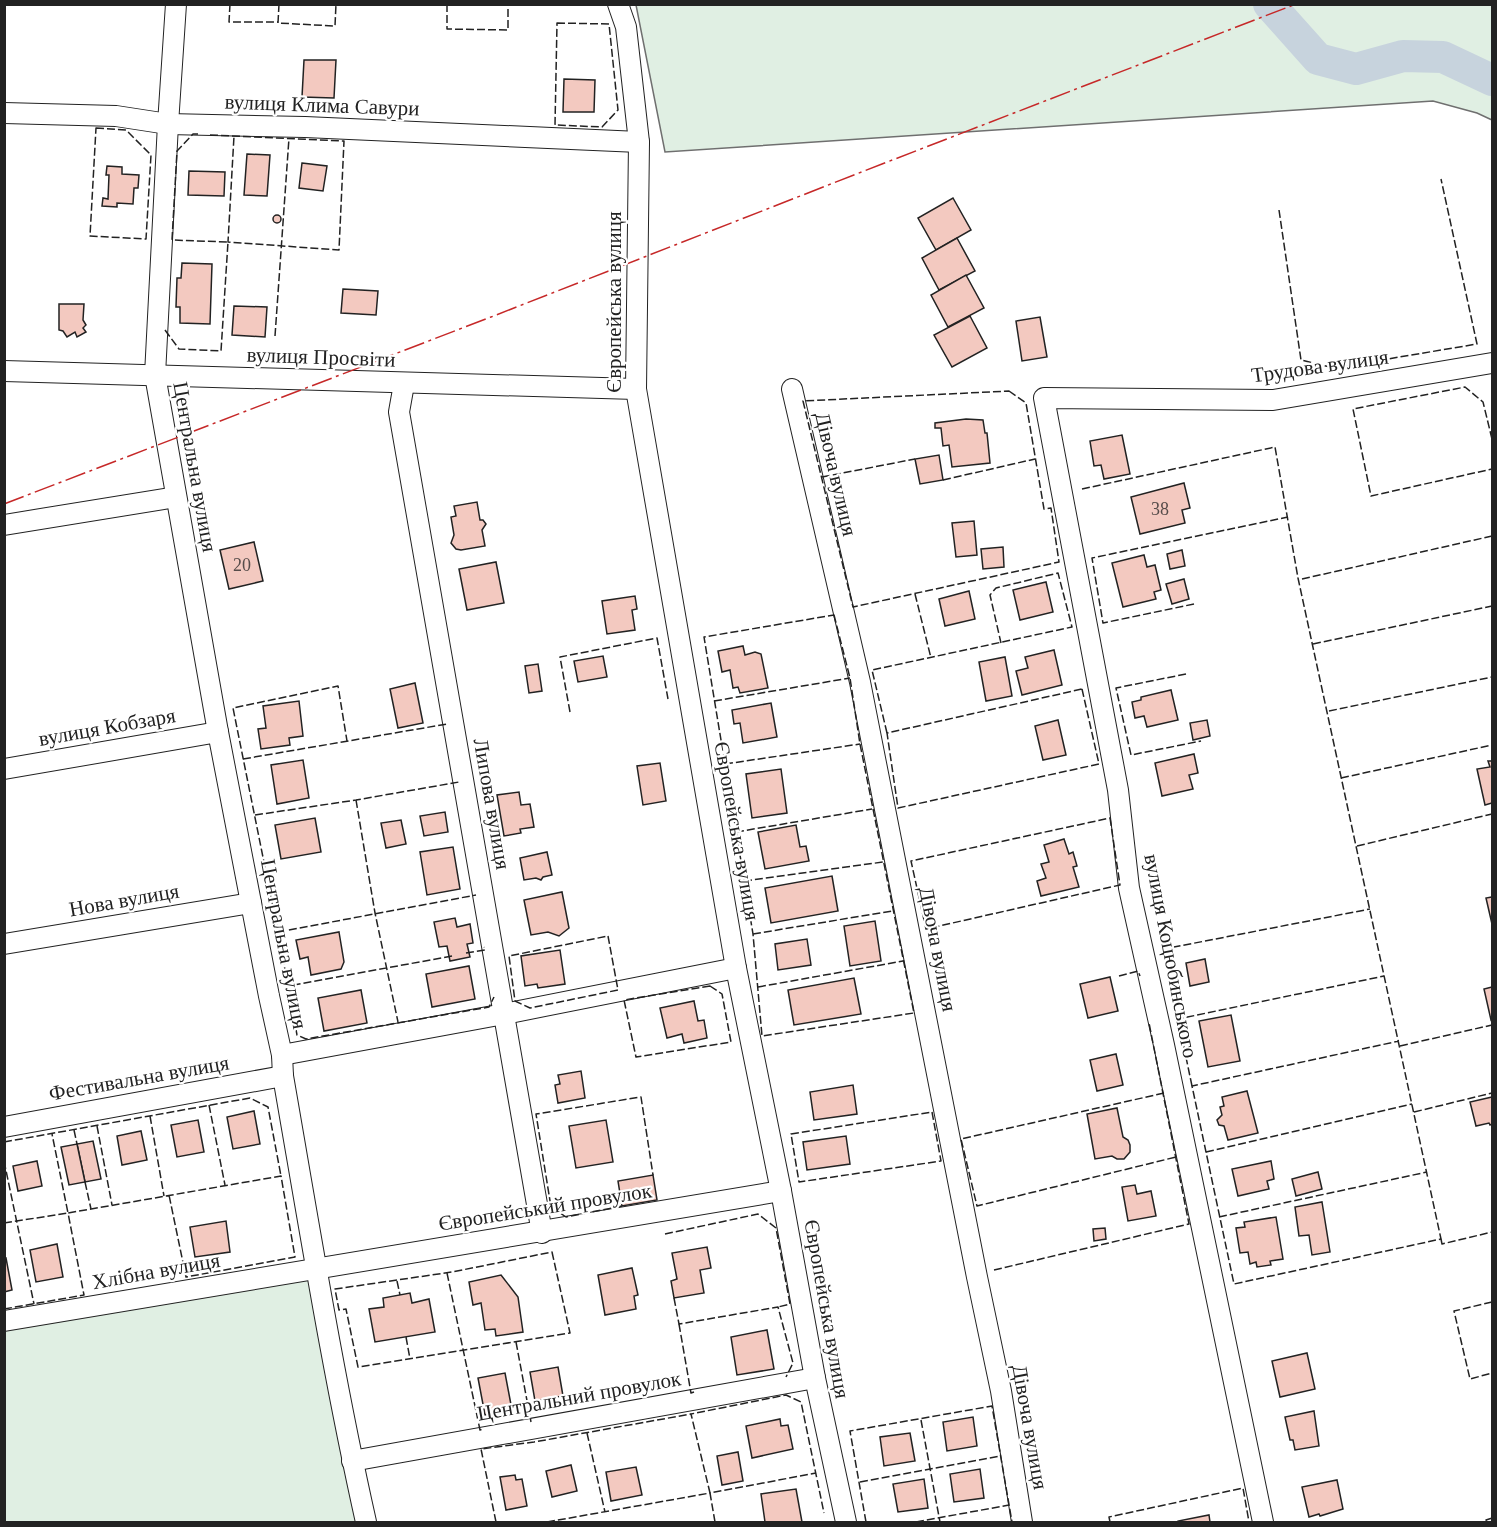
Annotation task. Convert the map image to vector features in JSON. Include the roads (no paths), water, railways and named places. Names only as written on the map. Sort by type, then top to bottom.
[{"type":"street","name":"Центральна вулиця","points":[[176,4],[155,375],[218,732],[282,1055],[283,1076],[316,1269],[352,1461],[366,1522]]},
{"type":"street","name":"Європейська вулиця","points":[[618,4],[626,27],[639,142],[636,389],[736,968],[781,1191],[815,1378],[846,1522]]},
{"type":"street","name":"вулиця Клима Савури","points":[[4,113],[116,116],[168,124],[305,127],[639,142]]},
{"type":"street","name":"Трудова вулиця","points":[[1044,398],[1273,400],[1492,368]]},
{"type":"street","name":"вулиця Просвіти","points":[[4,371],[636,389]]},
{"type":"street","name":"Липова вулиця","points":[[404,384],[399,412],[542,1233]]},
{"type":"street","name":"Дівоча вулиця","points":[[792,389],[860,682],[1001,1391],[1022,1522]]},
{"type":"street","name":"вулиця Коцюбинського","points":[[1044,398],[1118,790],[1128,888],[1164,1045],[1263,1522]]},
{"type":"street","points":[[4,525],[176,497]]},
{"type":"street","name":"вулиця Кобзаря","points":[[4,769],[218,732]]},
{"type":"street","name":"Нова вулиця","points":[[4,945],[251,903]]},
{"type":"street","points":[[282,1055],[736,968]]},
{"type":"street","name":"Фестивальна вулиця","points":[[4,1127],[283,1076]]},
{"type":"street","name":"Європейський провулок","points":[[316,1269],[542,1233],[781,1191]]},
{"type":"street","name":"Хлібна вулиця","points":[[4,1322],[316,1269]]},
{"type":"street","name":"Центральний провулок","points":[[352,1461],[815,1378]]},
{"type":"waterway","points":[[1269,4],[1318,59],[1356,69],[1403,56],[1443,57],[1492,80]]}]
